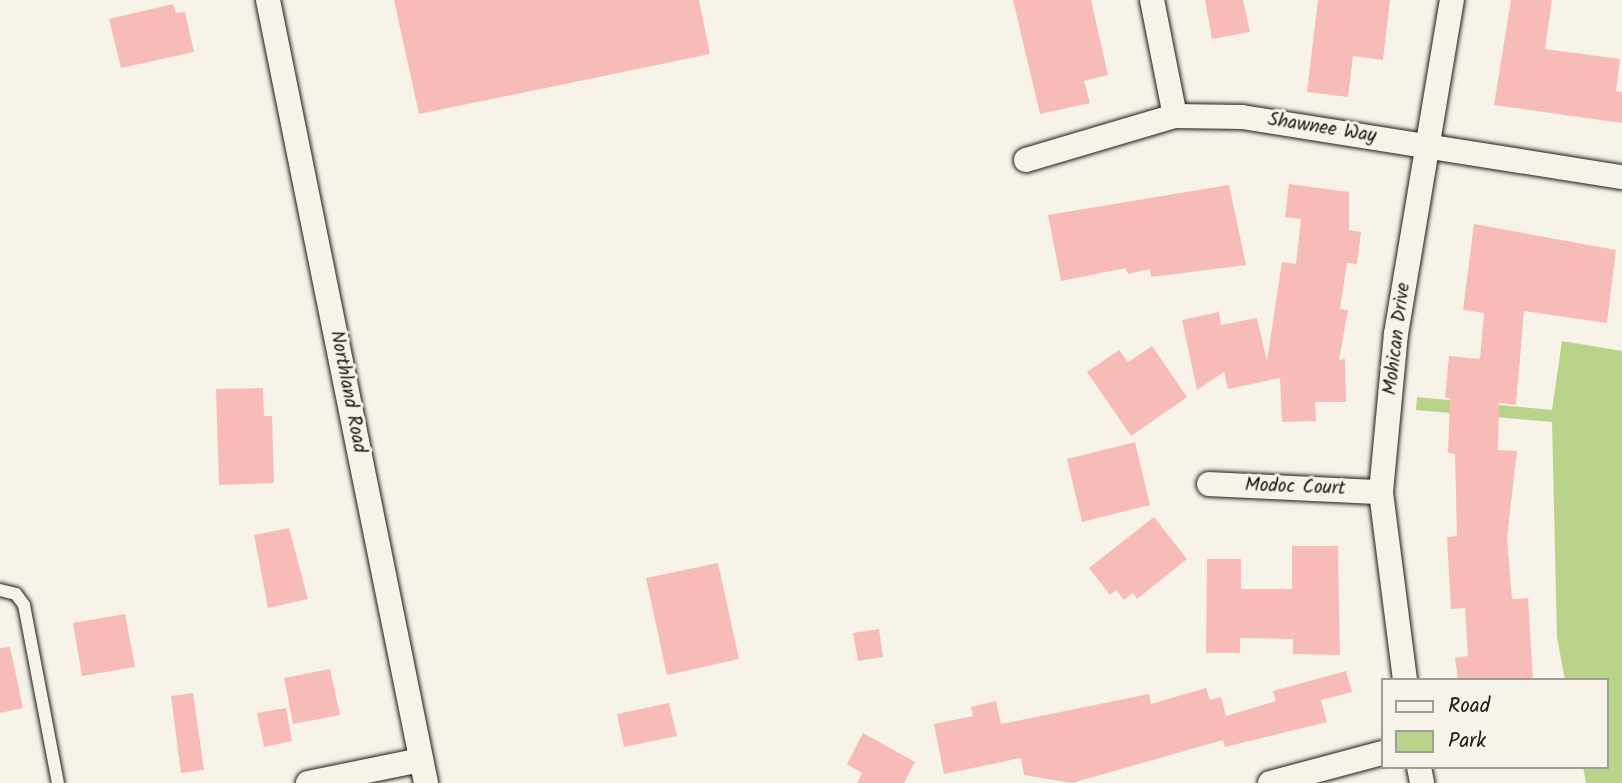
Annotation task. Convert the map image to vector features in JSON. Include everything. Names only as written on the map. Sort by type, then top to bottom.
[{"type":"street","name":"Northland Road","points":[[268,0],[423,772]]},
{"type":"street","points":[[1152,0],[1175,116]]},
{"type":"street","name":"Mohican Drive","points":[[1405,678],[1381,492],[1396,334],[1425,145],[1452,0]]},
{"type":"street","name":"Shawnee Way","points":[[1026,160],[1175,116],[1242,117],[1622,177]]},
{"type":"street","name":"Modoc Court","points":[[1209,484],[1381,492]]},
{"type":"street","points":[[1270,783],[1380,754]]},
{"type":"street","points":[[308,783],[423,772]]},
{"type":"lane","points":[[0,590],[16,594],[24,605],[58,783]]},
{"type":"green space","points":[[1562,341],[1622,351],[1622,783],[1586,783],[1583,769],[1608,769],[1608,678],[1565,678],[1557,637],[1552,422],[1416,410],[1417,397],[1552,410]]},
{"type":"building","points":[[394,0],[699,0],[710,54],[419,114]]},
{"type":"building","points":[[1013,0],[1091,0],[1108,75],[1084,81],[1090,103],[1040,114]]},
{"type":"building","points":[[1205,0],[1243,0],[1250,32],[1212,39]]},
{"type":"building","points":[[1318,0],[1390,0],[1383,60],[1353,56],[1348,97],[1307,92]]},
{"type":"building","points":[[1511,0],[1552,0],[1545,49],[1620,59],[1616,91],[1622,92],[1622,123],[1494,105]]},
{"type":"building","points":[[173,4],[176,13],[185,12],[194,52],[121,68],[109,19]]},
{"type":"building","points":[[1289,184],[1349,192],[1349,230],[1361,232],[1357,264],[1347,263],[1340,309],[1348,310],[1339,360],[1345,359],[1346,402],[1315,402],[1316,421],[1282,422],[1280,378],[1228,389],[1224,372],[1197,390],[1182,320],[1219,312],[1221,325],[1257,318],[1267,361],[1282,262],[1296,264],[1301,219],[1285,217]]},
{"type":"building","points":[[1229,185],[1246,265],[1151,277],[1150,269],[1128,274],[1126,268],[1061,281],[1048,215]]},
{"type":"building","points":[[1474,224],[1616,250],[1607,323],[1524,311],[1516,405],[1499,403],[1498,450],[1517,451],[1507,538],[1512,599],[1528,598],[1533,678],[1458,678],[1455,658],[1468,656],[1465,608],[1451,609],[1447,537],[1457,536],[1455,454],[1448,453],[1450,398],[1445,398],[1449,356],[1480,359],[1484,313],[1463,310]]},
{"type":"building","points":[[1152,346],[1187,397],[1131,436],[1087,372],[1119,350],[1128,362]]},
{"type":"building","points":[[263,388],[264,416],[272,416],[274,483],[219,485],[216,389]]},
{"type":"building","points":[[1135,442],[1150,505],[1082,522],[1067,459]]},
{"type":"building","points":[[1154,517],[1187,559],[1137,599],[1133,593],[1124,600],[1116,590],[1110,595],[1089,568]]},
{"type":"building","points":[[289,528],[308,599],[268,608],[254,535]]},
{"type":"building","points":[[1292,546],[1338,546],[1340,655],[1293,654],[1293,639],[1240,638],[1240,653],[1206,653],[1207,559],[1241,559],[1241,589],[1292,589]]},
{"type":"building","points":[[718,563],[739,659],[667,675],[646,578]]},
{"type":"building","points":[[125,614],[135,667],[82,676],[73,623]]},
{"type":"building","points":[[879,629],[883,657],[858,661],[853,633]]},
{"type":"building","points":[[10,647],[23,708],[0,713],[0,648]]},
{"type":"building","points":[[330,669],[340,715],[293,724],[284,678]]},
{"type":"building","points":[[1346,671],[1352,692],[1321,700],[1327,722],[1225,747],[1223,740],[1072,783],[1024,775],[1021,758],[944,774],[934,724],[973,716],[971,707],[996,701],[1001,724],[1149,694],[1151,704],[1206,688],[1210,700],[1221,697],[1226,716],[1276,701],[1273,691]]},
{"type":"building","points":[[193,693],[204,770],[181,773],[171,696]]},
{"type":"building","points":[[669,703],[677,736],[624,747],[617,714]]},
{"type":"building","points":[[286,708],[292,741],[264,747],[257,713]]},
{"type":"building","points":[[863,733],[915,762],[904,783],[857,783],[862,773],[847,764]]}]
